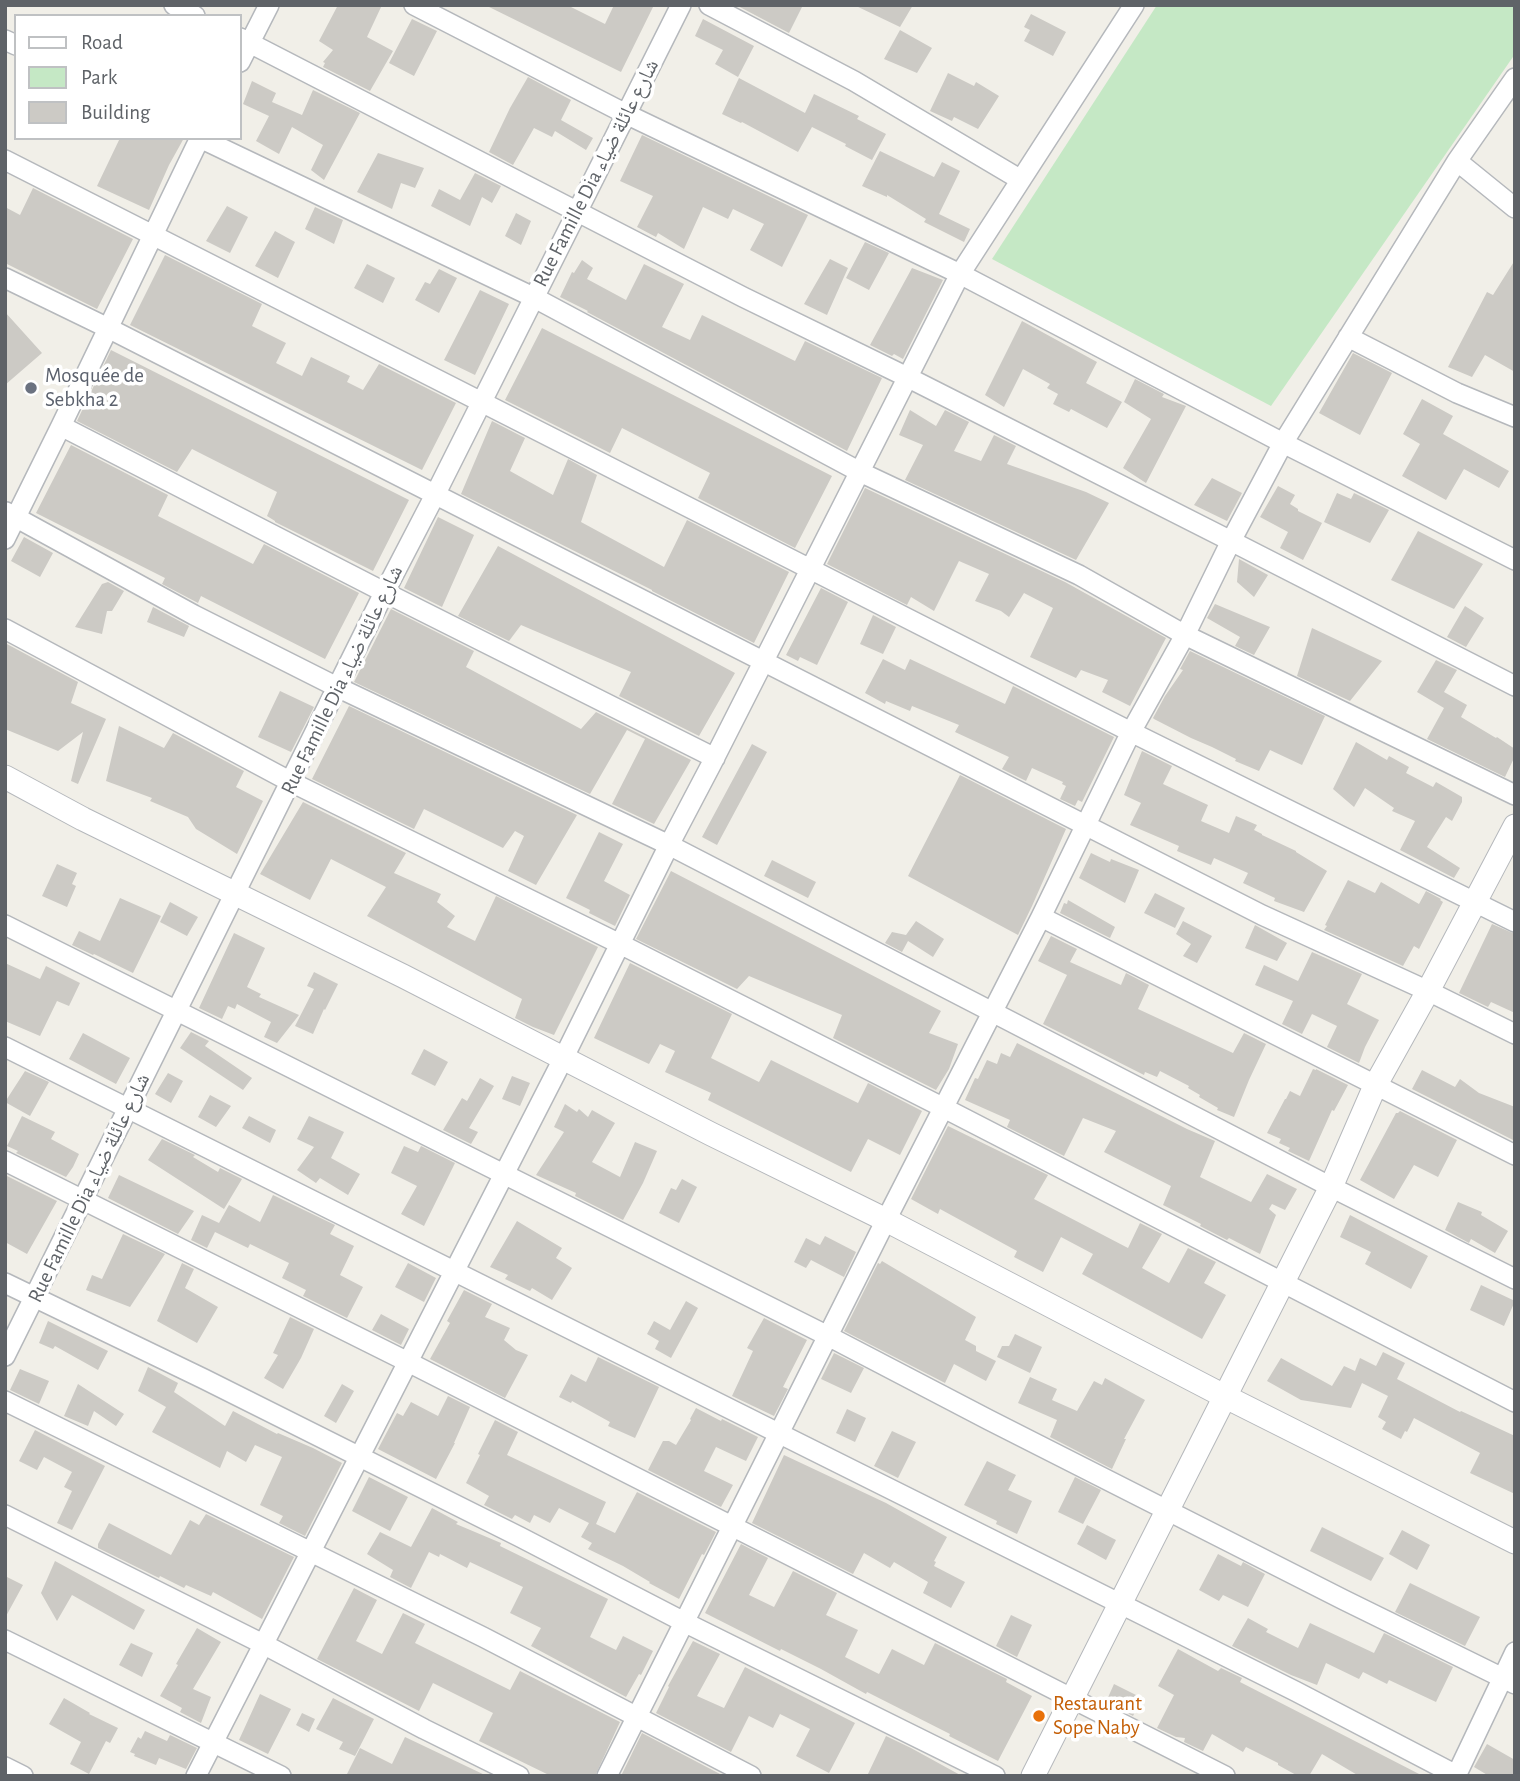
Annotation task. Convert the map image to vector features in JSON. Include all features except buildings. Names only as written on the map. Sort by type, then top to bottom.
[{"type":"street","points":[[174,5],[191,14]]},
{"type":"street","points":[[269,5],[245,41],[743,297],[907,377],[1515,686]]},
{"type":"street","points":[[414,5],[626,114],[961,274],[1283,443],[1515,560]]},
{"type":"street","name":"Rue Famille Dia شارع عائلة ضياء","points":[[5,1356],[384,592],[681,5]]},
{"type":"street","points":[[709,5],[853,81],[1021,180]]},
{"type":"street","points":[[196,1776],[961,274],[1134,5]]},
{"type":"street","points":[[607,1776],[1041,917],[1131,732],[1185,635],[1283,443],[1457,161],[1515,78]]},
{"type":"street","points":[[5,538],[11,515],[61,426],[199,140]]},
{"type":"street","points":[[204,140],[533,298],[860,472],[1079,575],[1185,635],[1515,795]]},
{"type":"street","points":[[5,160],[1131,732],[1515,922]]},
{"type":"street","points":[[1457,161],[1515,208]]},
{"type":"street","points":[[5,278],[1262,915],[1515,1034]]},
{"type":"street","points":[[1348,337],[1457,393],[1515,417]]},
{"type":"street","points":[[61,426],[715,758]]},
{"type":"street","points":[[11,515],[194,615],[337,687],[668,845],[1515,1279]]},
{"type":"street","points":[[5,629],[291,782],[944,1108],[1515,1402]]},
{"type":"street","points":[[5,778],[886,1220],[1224,1396],[1515,1542]]},
{"type":"street","points":[[1033,1776],[1331,1187],[1375,1086],[1515,827]]},
{"type":"street","points":[[1041,917],[1515,1155]]},
{"type":"street","points":[[5,925],[828,1336],[1344,1600],[1509,1681]]},
{"type":"street","points":[[5,1046],[1457,1775],[1509,1681],[1515,1652]]},
{"type":"street","points":[[5,1161],[1225,1776]]},
{"type":"street","points":[[5,1283],[204,1379],[995,1776]]},
{"type":"street","points":[[5,1401],[483,1637],[751,1776]]},
{"type":"street","points":[[5,1515],[519,1776]]},
{"type":"street","points":[[5,1640],[281,1776]]},
{"type":"street","points":[[5,1767],[23,1776]]},
{"type":"green space","points":[[1157,5],[1515,5],[1515,54],[1271,406],[992,259]]},
{"type":"place","name":"Mosquée de Sebkha 2","points":[[31,388]]},
{"type":"place","name":"Restaurant Sope Naby","points":[[1039,1716]]}]
